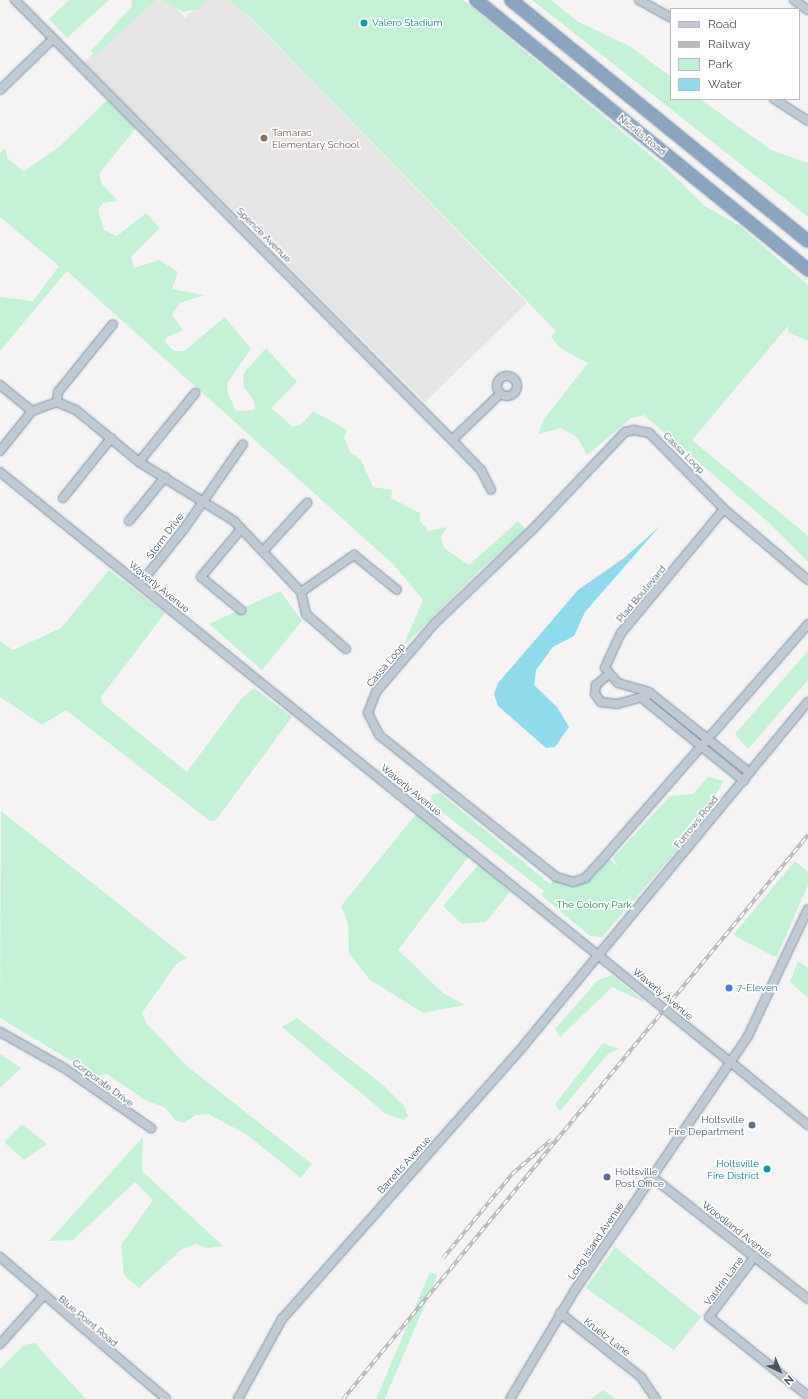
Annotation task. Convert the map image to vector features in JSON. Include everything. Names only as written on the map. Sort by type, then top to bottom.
[{"type":"highway","name":"Nicolls Road","points":[[476,0],[805,268]]},
{"type":"highway","points":[[511,0],[807,240]]},
{"type":"street","name":"Spence Avenue","points":[[15,0],[452,440],[481,470],[491,490]]},
{"type":"street","points":[[639,0],[670,17]]},
{"type":"street","points":[[794,0],[808,10]]},
{"type":"street","points":[[0,90],[53,39]]},
{"type":"street","points":[[776,100],[808,121]]},
{"type":"street","points":[[57,402],[58,392],[114,324]]},
{"type":"street","points":[[0,385],[32,410]]},
{"type":"street","points":[[139,462],[195,393]]},
{"type":"street","points":[[452,440],[500,394]]},
{"type":"street","points":[[0,451],[32,410],[57,402],[76,410],[139,462],[205,500],[241,528],[264,550],[301,592],[306,614],[346,649]]},
{"type":"street","name":"Cassa Loop","points":[[808,580],[724,509],[649,433],[634,430],[625,432],[532,530],[435,623],[376,692],[368,713],[379,735],[556,876],[573,882],[585,878],[808,624]]},
{"type":"street","points":[[63,498],[111,438]]},
{"type":"street","name":"Storm Drive","points":[[140,584],[205,500],[243,444]]},
{"type":"street","name":"Waverly Avenue","points":[[0,472],[600,955],[808,1125]]},
{"type":"street","points":[[129,521],[165,477]]},
{"type":"street","points":[[264,550],[307,504]]},
{"type":"street","name":"Plad Boulevard","points":[[608,675],[605,668],[621,633],[724,509]]},
{"type":"street","points":[[241,528],[201,578],[241,610]]},
{"type":"street","points":[[301,592],[354,555],[397,590]]},
{"type":"street","points":[[649,692],[644,699],[617,704],[596,699],[596,685],[608,675],[618,683],[649,692],[750,773]]},
{"type":"street","points":[[644,699],[744,781]]},
{"type":"street","name":"Furrows Road","points":[[600,955],[808,702]]},
{"type":"street","name":"Long Island Avenue","points":[[510,1399],[560,1314],[731,1062],[774,986],[808,909]]},
{"type":"street","name":"Barretts Avenue","points":[[238,1399],[282,1319],[600,955]]},
{"type":"street","name":"Corporate Drive","points":[[0,1032],[64,1068],[152,1128]]},
{"type":"street","name":"Woodland Avenue","points":[[652,1177],[755,1256],[808,1299]]},
{"type":"street","name":"Vautrin Lane","points":[[755,1256],[709,1317],[808,1396]]},
{"type":"street","name":"Blue Point Road","points":[[0,1257],[166,1399]]},
{"type":"street","points":[[0,1344],[44,1296]]},
{"type":"street","name":"Kruetz Lane","points":[[560,1314],[641,1377],[656,1399]]},
{"type":"shaded area","name":"Tamarac Elementary School","points":[[148,0],[168,0],[185,18],[204,0],[233,0],[527,303],[425,402],[84,62]]},
{"type":"green space","points":[[69,0],[109,0],[67,38],[49,19]]},
{"type":"green space","points":[[131,0],[156,0],[95,56],[91,51],[132,6]]},
{"type":"green space","points":[[161,0],[205,0],[199,9],[183,12]]},
{"type":"green space","points":[[228,0],[463,0],[666,168],[705,206],[740,226],[808,285],[808,341],[788,332],[788,326],[692,440],[808,536],[808,562],[769,523],[644,415],[631,418],[587,455],[577,437],[561,428],[538,434],[544,419],[588,363],[560,348],[551,337],[556,331],[246,13]]},
{"type":"green space","points":[[532,0],[551,0],[577,21],[631,47],[670,76],[670,100],[701,100],[771,150],[808,163],[808,217]]},
{"type":"green space","points":[[107,100],[136,128],[99,174],[102,184],[118,201],[103,203],[98,210],[104,230],[117,236],[146,213],[160,228],[131,257],[134,268],[159,260],[178,272],[172,289],[204,295],[180,303],[172,315],[183,330],[167,337],[165,342],[174,351],[184,351],[225,317],[251,349],[228,382],[227,391],[236,411],[255,410],[254,401],[244,387],[243,374],[266,348],[297,382],[271,408],[293,427],[302,424],[313,411],[347,430],[344,437],[350,452],[361,460],[373,487],[392,490],[391,498],[420,513],[420,521],[429,531],[447,527],[441,537],[444,548],[469,565],[518,521],[526,530],[480,570],[402,648],[423,600],[394,565],[67,271],[0,351],[0,297],[33,301],[59,266],[0,217],[0,153],[5,148],[8,159],[24,171],[59,147]]},
{"type":"green space","points":[[109,570],[165,613],[101,697],[102,703],[187,772],[241,699],[254,688],[292,717],[216,820],[210,821],[66,710],[42,725],[0,697],[0,641],[13,650],[61,628]]},
{"type":"green space","points":[[280,591],[302,621],[262,670],[209,624]]},
{"type":"green space","points":[[808,651],[808,680],[748,749],[735,734]]},
{"type":"green space","name":"The Colony Park","points":[[708,777],[724,781],[690,835],[602,937],[590,936],[541,895],[544,891],[433,805],[431,795],[440,793],[550,884],[553,881],[576,885],[592,878],[609,859],[618,867],[613,858],[670,796],[693,794]]},
{"type":"green space","points":[[1,811],[187,958],[176,964],[142,1013],[147,1024],[188,1067],[312,1164],[301,1178],[246,1134],[208,1114],[196,1115],[184,1123],[175,1120],[166,1108],[145,1100],[107,1074],[97,1076],[0,1018]]},
{"type":"green space","points":[[417,813],[469,856],[398,950],[443,993],[465,1005],[423,1013],[369,979],[349,953],[348,923],[341,906]]},
{"type":"green space","points":[[795,861],[808,872],[808,885],[777,956],[773,956],[733,935]]},
{"type":"green space","points":[[479,864],[510,892],[486,922],[462,924],[443,906]]},
{"type":"green space","points":[[798,961],[808,968],[808,998],[790,982]]},
{"type":"green space","points":[[612,975],[646,1003],[612,987],[560,1037],[555,1029],[598,980]]},
{"type":"green space","points":[[297,1018],[383,1085],[404,1106],[408,1116],[404,1120],[386,1114],[282,1027]]},
{"type":"green space","points":[[603,1043],[619,1049],[608,1054],[560,1111],[555,1104]]},
{"type":"green space","points":[[0,1054],[21,1068],[0,1088]]},
{"type":"green space","points":[[22,1124],[47,1144],[24,1160],[4,1142]]},
{"type":"green space","points":[[143,1137],[142,1171],[223,1246],[207,1248],[197,1244],[182,1249],[139,1288],[124,1275],[121,1245],[153,1200],[135,1182],[73,1240],[49,1241]]},
{"type":"green space","points":[[615,1247],[701,1317],[674,1350],[586,1288]]},
{"type":"green space","points":[[430,1272],[437,1275],[385,1399],[376,1399]]},
{"type":"green space","points":[[36,1343],[86,1399],[0,1399],[0,1369],[24,1345]]},
{"type":"green space","points":[[603,1390],[616,1399],[591,1399]]},
{"type":"water","points":[[660,526],[585,612],[574,636],[553,647],[536,670],[534,685],[557,707],[569,727],[555,747],[546,748],[498,706],[494,694],[498,683],[578,590],[624,558]]},
{"type":"railway","points":[[343,1399],[808,835]]},
{"type":"railway","points":[[443,1258],[512,1174],[551,1140]]},
{"type":"place","name":"Valero Stadium","points":[[364,23]]},
{"type":"place","name":"Tamarac Elementary School","points":[[264,138]]},
{"type":"place","name":"7-Eleven","points":[[729,988]]},
{"type":"place","name":"Holtsville Fire Department","points":[[752,1125]]},
{"type":"place","name":"Holtsville Fire District","points":[[767,1169]]},
{"type":"place","name":"Holtsville Post Office","points":[[607,1177]]}]
